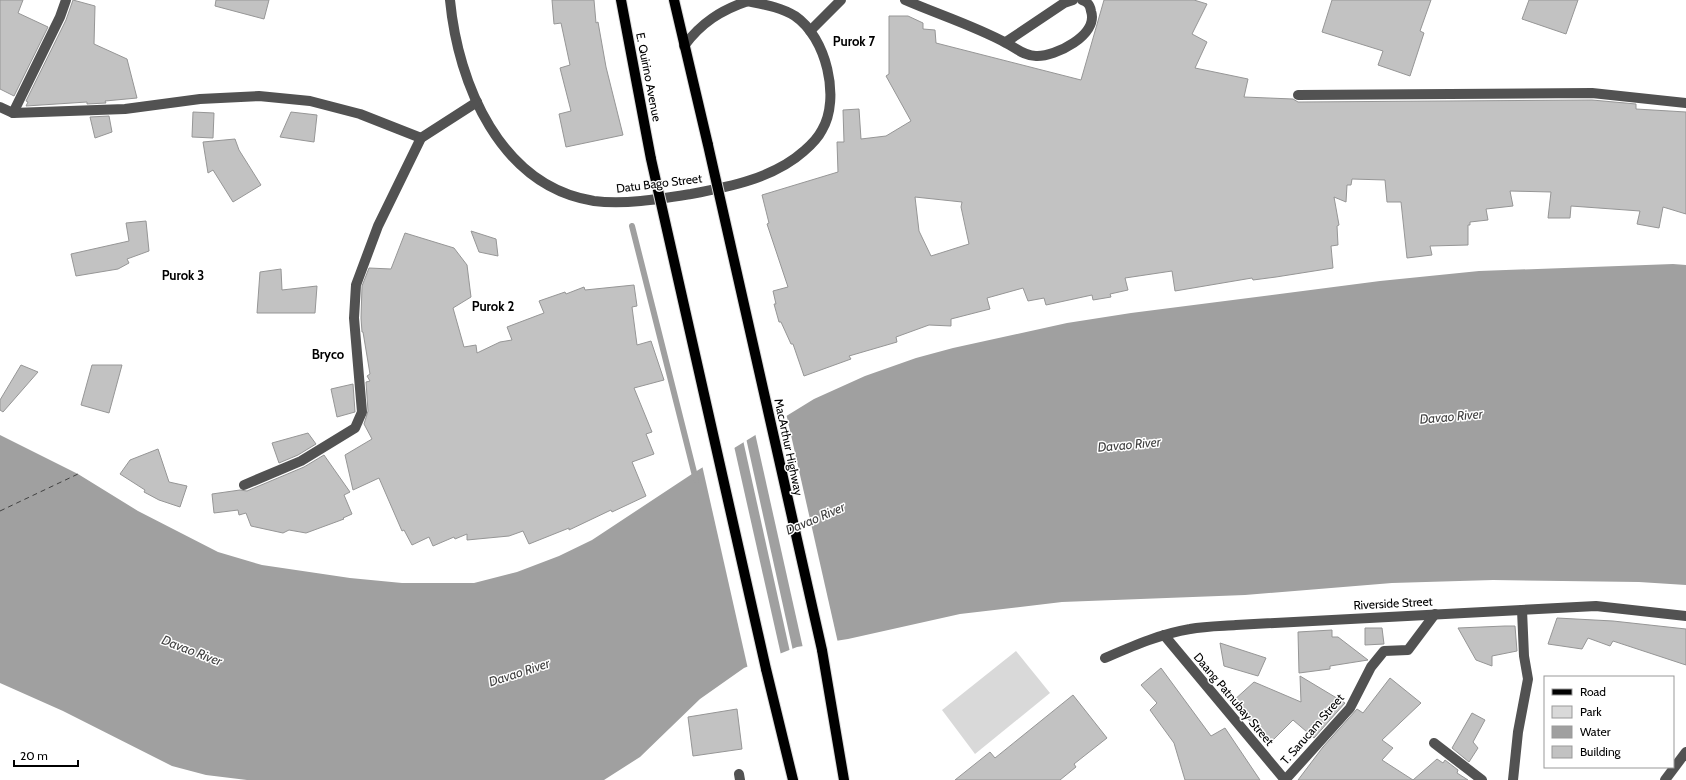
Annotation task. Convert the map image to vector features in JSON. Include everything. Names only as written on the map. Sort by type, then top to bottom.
[{"type":"main road","name":"E. Quirino Avenue","points":[[621,0],[651,159],[766,669],[793,780]]},
{"type":"main road","points":[[674,0],[684,46]]},
{"type":"main road","name":"MacArthur Highway","points":[[684,46],[708,145],[822,650],[844,780]]},
{"type":"street","points":[[13,113],[60,17],[66,0]]},
{"type":"street","name":"Datu Bago Street","points":[[450,0],[463,64],[477,102],[500,143],[534,176],[561,191],[593,201],[615,202],[671,197],[706,191],[759,177],[791,161],[804,152],[822,130],[829,106],[829,76],[821,52],[810,31],[796,17],[788,12],[767,5],[745,1]]},
{"type":"street","points":[[810,31],[841,0]]},
{"type":"street","points":[[905,0],[1006,42],[1025,55],[1037,56],[1051,54],[1072,45],[1083,35],[1090,25],[1092,13],[1089,4],[1082,0]]},
{"type":"street","points":[[1006,42],[1064,3],[1073,0]]},
{"type":"street","points":[[684,46],[699,28],[712,17],[745,1]]},
{"type":"street","points":[[1298,95],[1592,93],[1686,103]]},
{"type":"street","points":[[0,107],[13,113],[125,109],[200,99],[259,96],[310,102],[360,114],[421,138]]},
{"type":"street","points":[[244,486],[301,461],[355,428],[362,412],[354,318],[356,285],[378,226],[421,138],[477,102]]},
{"type":"street","name":"Riverside Street","points":[[1105,658],[1137,644],[1164,635],[1190,629],[1236,625],[1596,606],[1686,616]]},
{"type":"street","points":[[1513,780],[1518,732],[1528,679],[1524,656],[1522,610]]},
{"type":"street","name":"T. Sarucam Street","points":[[1285,780],[1350,708],[1371,667],[1384,651],[1408,650],[1435,614]]},
{"type":"street","name":"Daang Patnubay Street","points":[[1164,635],[1285,780]]},
{"type":"street","points":[[1434,743],[1482,780]]},
{"type":"street","points":[[1665,780],[1686,752]]},
{"type":"green space","points":[[1016,651],[1050,693],[975,754],[942,710]]},
{"type":"water","name":"Davao River","points":[[1673,264],[1686,265],[1686,585],[1639,582],[1493,580],[1392,583],[1245,595],[1062,602],[960,614],[848,639],[797,647],[744,668],[700,699],[640,757],[604,780],[247,780],[206,775],[172,766],[63,711],[0,683],[0,435],[78,474],[138,511],[218,552],[262,565],[350,578],[402,583],[474,583],[517,572],[559,556],[592,540],[695,472],[814,399],[865,376],[916,358],[953,348],[1067,323],[1131,313],[1380,281],[1479,271]]},
{"type":"pier","points":[[786,413],[838,643],[803,648],[755,433]]},
{"type":"pier","points":[[746,438],[793,651],[790,652],[743,440]]},
{"type":"pier","points":[[734,446],[781,655],[748,669],[702,465]]},
{"type":"building","points":[[0,0],[23,0],[18,13],[48,27],[14,96],[0,89]]},
{"type":"building","points":[[73,0],[95,6],[94,44],[127,59],[137,98],[105,101],[106,103],[87,104],[87,102],[26,106],[28,102],[26,101],[66,20]]},
{"type":"building","points":[[216,0],[269,0],[264,19],[215,6]]},
{"type":"building","points":[[552,0],[594,0],[596,23],[598,22],[606,67],[623,135],[566,147],[559,114],[571,111],[560,68],[570,65],[561,23],[554,24]]},
{"type":"building","points":[[1104,0],[1194,0],[1207,4],[1192,34],[1207,42],[1195,68],[1248,79],[1244,97],[1293,99],[1298,102],[1592,100],[1636,104],[1636,109],[1686,112],[1686,214],[1663,207],[1659,228],[1637,224],[1640,211],[1571,206],[1570,218],[1548,218],[1551,192],[1510,191],[1513,206],[1486,209],[1488,220],[1470,222],[1470,225],[1468,225],[1468,245],[1430,246],[1432,255],[1407,258],[1401,202],[1387,202],[1385,180],[1352,179],[1351,185],[1347,185],[1346,202],[1334,197],[1339,225],[1337,226],[1338,245],[1331,246],[1333,268],[1253,280],[1252,278],[1175,291],[1172,271],[1125,278],[1128,290],[1110,294],[1111,297],[1093,300],[1092,295],[1046,305],[1044,298],[1028,301],[1023,288],[987,298],[990,309],[951,319],[951,326],[929,325],[896,337],[897,342],[849,356],[851,359],[804,376],[793,344],[791,344],[781,322],[779,322],[774,304],[776,304],[773,291],[788,287],[767,224],[769,223],[762,195],[838,172],[837,142],[844,142],[843,110],[859,109],[861,139],[886,136],[911,121],[886,76],[889,74],[889,16],[908,16],[923,23],[923,29],[935,30],[936,43],[1081,80]],"holes":[[[915,197],[962,202],[961,207],[969,244],[931,256],[919,231]]]},
{"type":"building","points":[[1332,0],[1431,0],[1420,31],[1424,33],[1410,76],[1378,65],[1383,51],[1322,32]]},
{"type":"building","points":[[1529,0],[1578,0],[1566,34],[1522,19]]},
{"type":"building","points":[[193,112],[214,113],[213,138],[192,137]]},
{"type":"building","points":[[291,112],[317,115],[314,142],[280,137]]},
{"type":"building","points":[[109,116],[112,132],[95,138],[90,117]]},
{"type":"building","points":[[235,139],[239,150],[261,185],[233,202],[213,170],[208,173],[203,142]]},
{"type":"building","points":[[146,221],[149,251],[127,259],[129,263],[118,269],[76,276],[71,254],[129,241],[126,223]]},
{"type":"building","points":[[471,231],[496,239],[498,256],[479,252]]},
{"type":"building","points":[[405,233],[454,248],[467,265],[471,297],[453,308],[464,347],[476,345],[477,353],[500,342],[512,340],[507,327],[544,313],[539,301],[565,292],[566,294],[584,287],[585,290],[634,285],[637,306],[632,307],[637,345],[651,341],[664,380],[634,388],[652,432],[646,434],[654,454],[632,462],[646,496],[612,512],[611,510],[569,530],[569,528],[529,544],[523,531],[509,536],[467,540],[467,534],[455,539],[454,537],[433,546],[429,537],[412,545],[404,530],[402,531],[379,478],[353,490],[345,455],[372,439],[364,424],[368,411],[366,382],[370,381],[367,376],[370,374],[362,332],[362,286],[369,268],[391,269]]},
{"type":"building","points":[[281,269],[282,290],[317,286],[315,313],[257,313],[260,272]]},
{"type":"building","points":[[21,365],[38,372],[3,412],[0,410],[0,400]]},
{"type":"building","points":[[92,365],[122,365],[109,413],[81,405]]},
{"type":"building","points":[[353,384],[355,412],[337,417],[331,389]]},
{"type":"building","points":[[308,433],[316,444],[298,455],[279,463],[272,443]]},
{"type":"building","points":[[158,449],[169,482],[187,486],[180,507],[159,500],[144,492],[145,490],[120,474],[130,460]]},
{"type":"building","points":[[324,455],[350,492],[344,495],[352,514],[343,518],[344,519],[306,533],[289,530],[283,533],[251,526],[246,513],[239,515],[238,510],[214,513],[212,494],[240,490],[247,491],[304,467]]},
{"type":"building","points":[[1557,618],[1613,621],[1686,629],[1686,665],[1613,641],[1610,646],[1588,638],[1582,649],[1548,644]]},
{"type":"building","points":[[1515,626],[1517,651],[1492,656],[1492,666],[1476,660],[1458,628]]},
{"type":"building","points":[[1365,628],[1382,628],[1384,644],[1365,645]]},
{"type":"building","points":[[1332,630],[1332,637],[1338,637],[1368,660],[1330,666],[1330,669],[1299,673],[1298,632]]},
{"type":"building","points":[[1220,643],[1266,658],[1258,676],[1224,666]]},
{"type":"building","points":[[1161,668],[1211,736],[1225,728],[1260,780],[1185,780],[1174,743],[1150,710],[1157,703],[1141,685]]},
{"type":"building","points":[[1300,676],[1345,703],[1314,738],[1293,720],[1269,744],[1233,701],[1254,682],[1301,702]]},
{"type":"building","points":[[1390,678],[1421,703],[1382,740],[1393,748],[1382,760],[1413,780],[1298,780],[1323,747],[1357,709],[1363,713]]},
{"type":"building","points":[[1073,695],[1107,738],[1074,764],[1076,767],[1060,780],[955,780],[990,752],[995,758]]},
{"type":"building","points":[[737,709],[742,749],[693,756],[688,717]]},
{"type":"building","points":[[1472,713],[1485,720],[1473,742],[1478,748],[1469,762],[1452,748]]},
{"type":"building","points":[[1437,759],[1443,763],[1445,760],[1458,770],[1457,773],[1468,780],[1413,780]]},
{"type":"waterway","points":[[632,226],[696,480]]},
{"type":"ferry route","points":[[0,511],[78,474]]},
{"type":"district","name":"Purok 7","points":[[854,41]]},
{"type":"district","name":"Purok 3","points":[[183,275]]},
{"type":"district","name":"Purok 2","points":[[493,306]]},
{"type":"district","name":"Bryco","points":[[328,354]]}]
